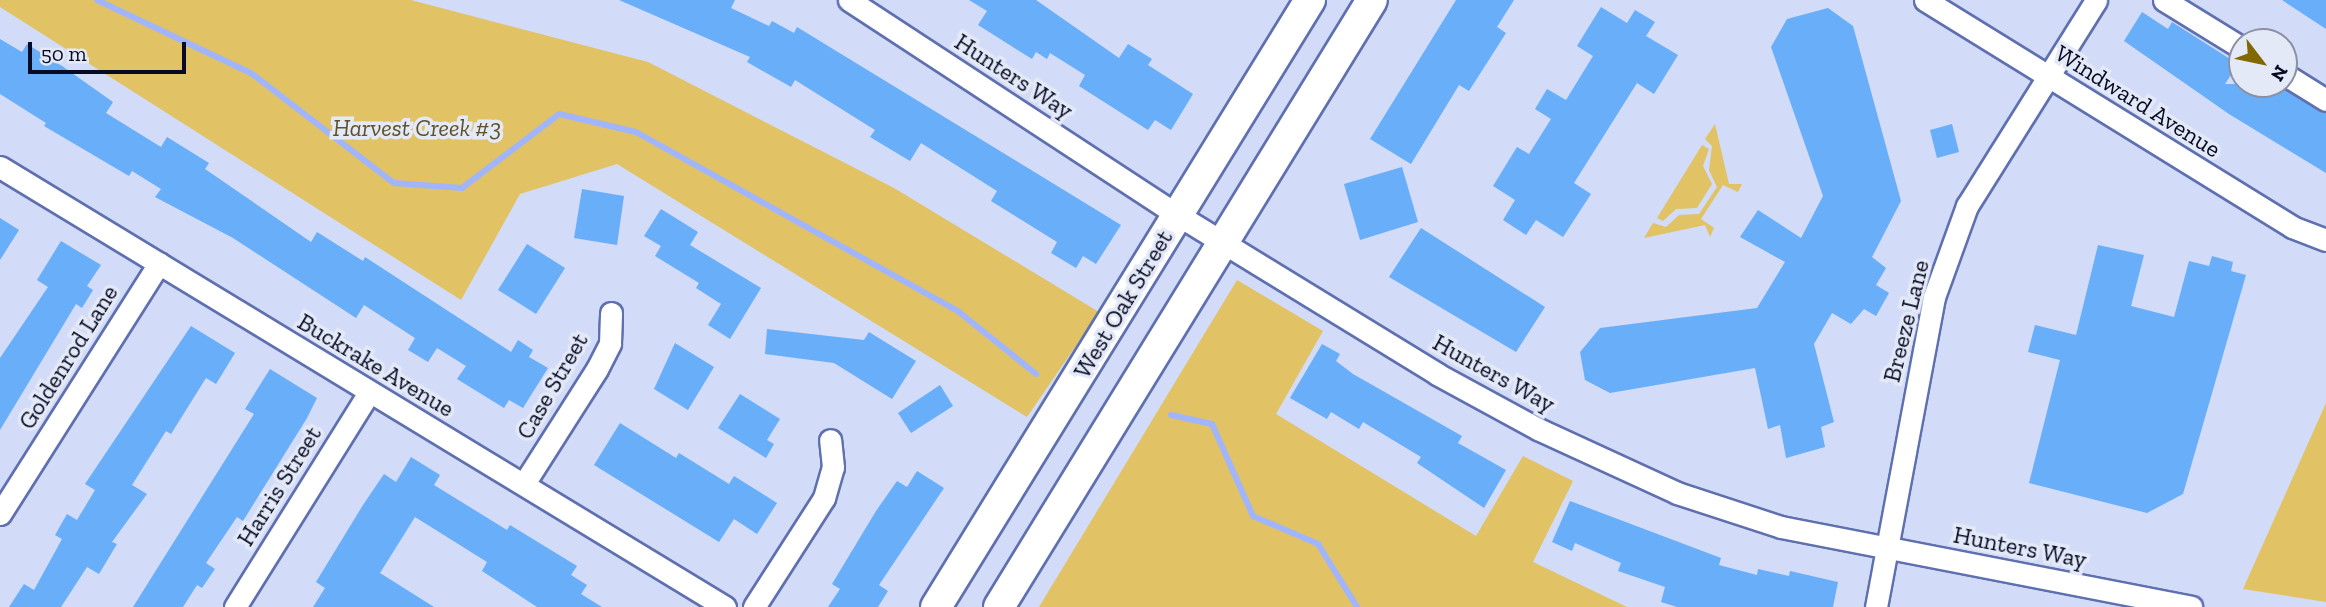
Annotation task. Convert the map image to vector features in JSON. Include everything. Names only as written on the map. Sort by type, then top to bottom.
[{"type":"main road","name":"West Oak Street","points":[[936,607],[1310,0]]},
{"type":"main road","points":[[999,607],[1372,0]]},
{"type":"street","name":"Hunters Way","points":[[849,0],[1178,215],[1447,380],[1677,493],[1733,512],[1886,548],[2191,607]]},
{"type":"street","name":"Windward Avenue","points":[[1925,0],[2292,227],[2326,240]]},
{"type":"street","name":"Breeze Lane","points":[[1876,607],[1934,297],[1967,206],[2096,0]]},
{"type":"street","points":[[2164,0],[2228,39]]},
{"type":"street","points":[[2298,83],[2326,100]]},
{"type":"street","name":"Buckrake Avenue","points":[[0,167],[368,394],[526,482],[725,607]]},
{"type":"street","name":"Goldenrod Lane","points":[[0,514],[159,263]]},
{"type":"street","name":"Case Street","points":[[526,482],[610,344],[611,313]]},
{"type":"street","name":"Harris Street","points":[[235,607],[368,394]]},
{"type":"street","points":[[754,607],[824,498],[833,467],[830,440]]},
{"type":"green space","name":"Harvest Creek #3","points":[[0,0],[411,0],[648,62],[894,188],[1099,312],[1027,417],[617,164],[520,194],[461,300],[0,7]]},
{"type":"green space","points":[[1715,124],[1729,184],[1742,184],[1738,192],[1723,185],[1701,219],[1714,228],[1710,237],[1705,225],[1644,238],[1653,223],[1666,227],[1679,215],[1699,214],[1717,187],[1709,170],[1712,146],[1705,139]]},
{"type":"green space","points":[[1702,145],[1709,149],[1703,166],[1712,184],[1697,208],[1676,209],[1663,221],[1657,218]]},
{"type":"green space","points":[[1237,280],[1323,331],[1276,414],[1476,536],[1523,456],[1573,481],[1533,562],[1627,607],[1039,607]]},
{"type":"green space","points":[[2326,403],[2326,602],[2243,589]]},
{"type":"building","points":[[619,0],[735,0],[731,8],[769,26],[772,21],[794,33],[797,27],[1121,225],[1096,264],[1083,256],[1076,268],[1051,253],[1057,242],[991,201],[997,191],[921,143],[910,161],[870,137],[875,130],[795,80],[791,87],[747,62],[750,57]]},
{"type":"building","points":[[969,0],[1036,0],[1119,58],[1128,44],[1152,59],[1148,65],[1193,94],[1171,130],[1155,120],[1148,130],[1079,86],[1085,75],[1050,53],[1047,59],[1036,52],[1032,59],[978,25],[987,11]]},
{"type":"building","points":[[1456,0],[1514,0],[1497,27],[1506,33],[1469,91],[1459,85],[1411,164],[1370,139]]},
{"type":"building","points":[[2282,0],[2326,0],[2326,29]]},
{"type":"building","points":[[1601,7],[1627,23],[1635,10],[1655,22],[1646,36],[1678,55],[1654,94],[1637,83],[1574,183],[1591,194],[1563,237],[1536,220],[1526,235],[1503,220],[1515,200],[1493,186],[1517,147],[1529,154],[1551,119],[1535,109],[1547,89],[1566,100],[1593,56],[1577,46]]},
{"type":"building","points":[[1828,8],[1853,26],[1901,201],[1872,257],[1886,268],[1876,285],[1889,293],[1876,316],[1864,309],[1851,324],[1832,313],[1814,344],[1834,422],[1821,427],[1825,447],[1786,458],[1780,425],[1768,429],[1755,368],[1610,393],[1585,380],[1580,352],[1600,328],[1757,308],[1785,262],[1740,237],[1758,210],[1801,238],[1823,196],[1771,47],[1787,19]]},
{"type":"building","points":[[2142,12],[2168,29],[2172,22],[2228,58],[2228,79],[2225,84],[2228,84],[2228,98],[2298,97],[2326,113],[2326,173],[2229,114],[2124,41]]},
{"type":"building","points":[[0,39],[22,52],[27,44],[62,66],[113,102],[106,113],[161,147],[167,137],[209,163],[205,169],[311,242],[317,232],[363,261],[365,257],[511,352],[518,340],[533,350],[529,357],[548,368],[523,408],[509,400],[504,408],[457,379],[466,366],[437,348],[428,362],[408,350],[415,338],[364,305],[356,318],[233,238],[155,197],[161,189],[132,171],[129,176],[44,126],[46,123],[0,94]]},
{"type":"building","points":[[1952,124],[1959,152],[1937,158],[1930,130]]},
{"type":"building","points":[[1402,167],[1418,222],[1360,240],[1344,184]]},
{"type":"building","points":[[582,189],[624,196],[617,245],[574,238]]},
{"type":"building","points":[[661,209],[698,232],[690,245],[761,288],[730,339],[708,325],[721,304],[696,288],[699,283],[655,256],[661,246],[644,236]]},
{"type":"building","points":[[0,218],[19,230],[0,260]]},
{"type":"building","points":[[1421,228],[1545,307],[1516,352],[1389,277]]},
{"type":"building","points":[[61,241],[101,265],[87,286],[93,290],[82,308],[76,304],[0,430],[0,358],[48,287],[37,280]]},
{"type":"building","points":[[527,244],[565,268],[536,314],[498,290]]},
{"type":"building","points":[[2098,245],[2144,255],[2131,306],[2174,317],[2189,261],[2209,266],[2212,256],[2233,262],[2231,271],[2246,275],[2183,494],[2147,513],[2029,483],[2060,360],[2028,352],[2035,325],[2076,335]]},
{"type":"building","points":[[191,326],[235,353],[216,384],[206,378],[171,434],[166,431],[132,485],[147,494],[112,542],[117,544],[99,574],[87,567],[61,607],[9,607],[24,584],[34,590],[62,539],[55,535],[67,514],[77,520],[95,490],[85,484]]},
{"type":"building","points":[[767,329],[864,340],[869,332],[916,361],[892,399],[834,363],[765,354]]},
{"type":"building","points":[[675,343],[714,367],[688,410],[654,389]]},
{"type":"building","points":[[1322,344],[1340,354],[1336,361],[1353,374],[1462,436],[1458,443],[1506,470],[1484,508],[1417,463],[1421,457],[1363,422],[1359,429],[1331,412],[1327,419],[1290,398]]},
{"type":"building","points":[[270,369],[317,398],[307,418],[243,521],[237,517],[206,563],[215,569],[202,588],[197,585],[183,607],[133,607],[254,414],[245,409]]},
{"type":"building","points":[[940,385],[953,406],[911,433],[898,413]]},
{"type":"building","points":[[740,394],[780,419],[767,440],[774,444],[766,458],[718,428]]},
{"type":"building","points":[[620,423],[676,458],[679,453],[729,484],[734,476],[777,503],[757,534],[734,519],[719,542],[594,465]]},
{"type":"building","points":[[411,457],[440,475],[434,485],[507,530],[510,525],[577,566],[571,575],[587,585],[581,594],[602,607],[537,607],[482,571],[487,562],[415,517],[380,573],[434,607],[313,607],[325,588],[316,582],[363,505],[384,474],[396,482]]},
{"type":"building","points":[[917,471],[944,488],[879,585],[888,591],[878,607],[828,607],[840,589],[832,584],[876,511],[897,481],[907,487]]},
{"type":"building","points":[[1570,501],[1721,558],[1719,565],[1757,575],[1758,569],[1789,576],[1790,571],[1838,582],[1833,607],[1677,607],[1661,602],[1665,587],[1618,571],[1621,563],[1575,543],[1572,551],[1552,542]]},
{"type":"waterway","points":[[97,0],[251,73],[394,183],[462,188],[559,114],[636,132],[959,312],[1036,374]]},
{"type":"waterway","points":[[1171,415],[1212,424],[1253,516],[1318,544],[1357,607]]}]
